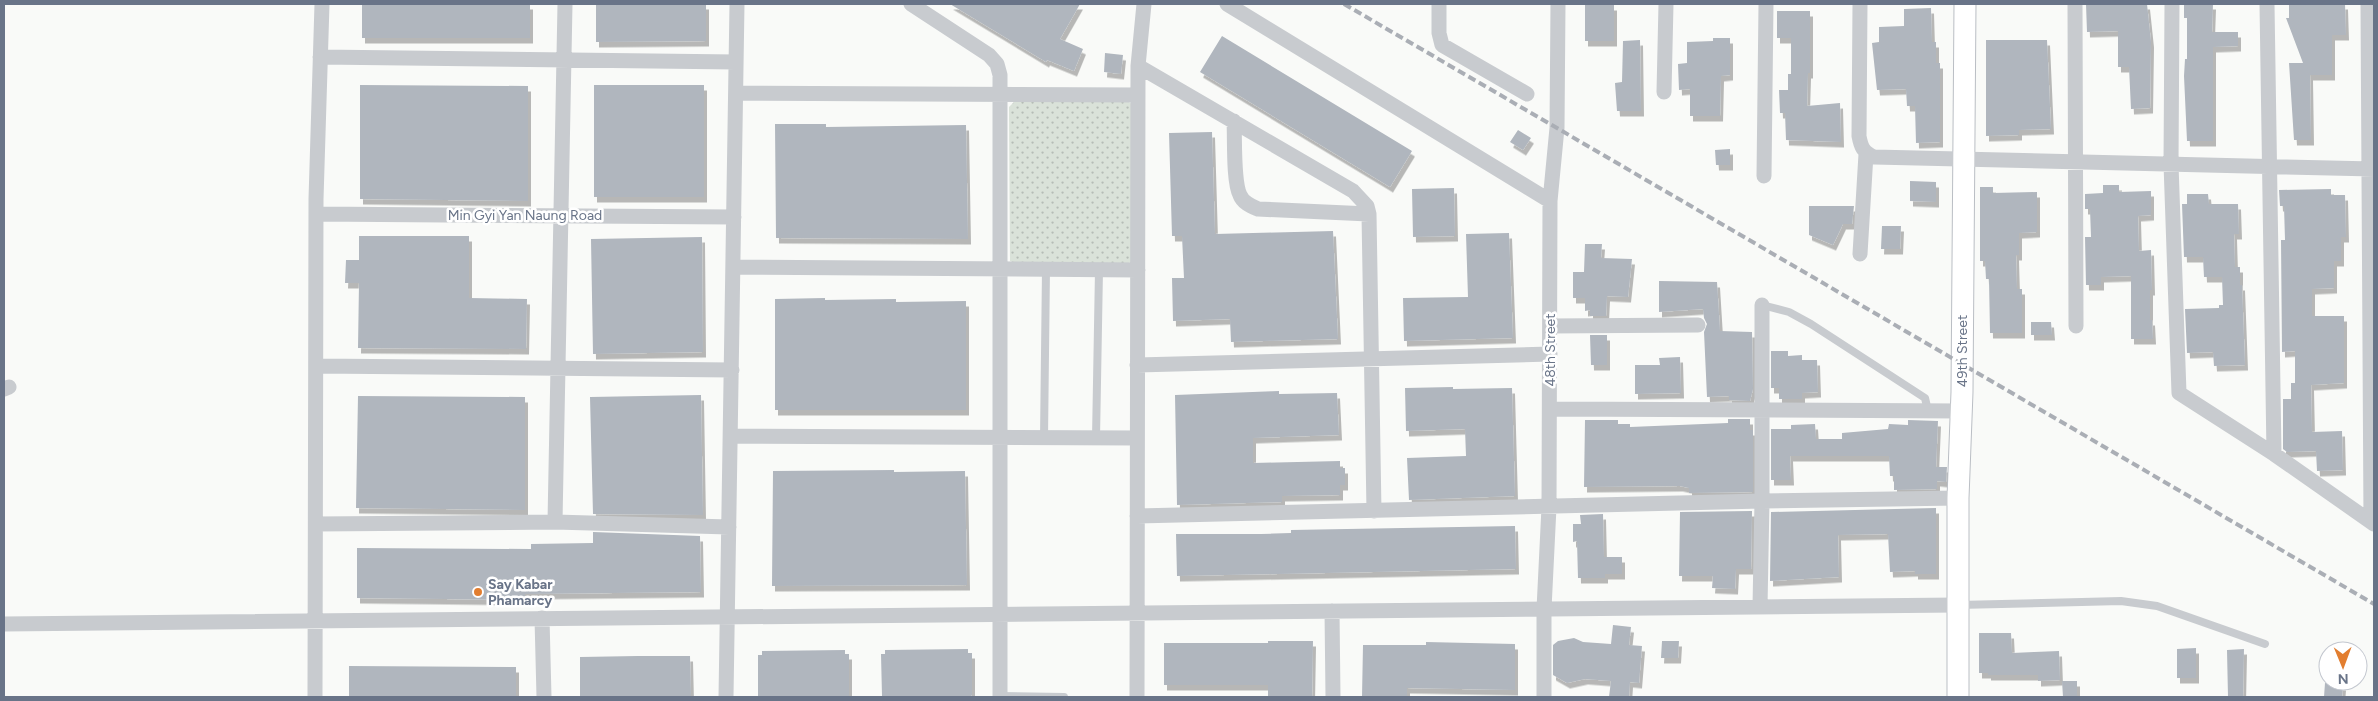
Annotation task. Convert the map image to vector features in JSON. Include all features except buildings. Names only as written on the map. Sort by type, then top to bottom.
[{"type":"main road","name":"49th Street","points":[[1958,697],[1958,498],[1961,411],[1965,4]]},
{"type":"street","points":[[314,697],[317,366],[316,214],[322,4]]},
{"type":"street","points":[[555,522],[556,369],[565,4]]},
{"type":"street","points":[[726,697],[737,4]]},
{"type":"street","points":[[911,4],[989,55],[997,64],[1000,75],[1000,696]]},
{"type":"street","points":[[1137,697],[1138,66],[1144,4]]},
{"type":"street","points":[[1227,4],[1550,201]]},
{"type":"street","points":[[1439,4],[1439,34],[1442,46],[1527,94]]},
{"type":"street","name":"48th Street","points":[[1544,697],[1544,609],[1549,507],[1550,201],[1557,128],[1558,4]]},
{"type":"street","points":[[1664,92],[1666,4]]},
{"type":"street","points":[[1764,176],[1766,4]]},
{"type":"street","points":[[1860,4],[1859,136],[1861,148],[1866,154],[1874,157],[2372,169]]},
{"type":"street","points":[[2075,4],[2076,326]]},
{"type":"street","points":[[2172,4],[2171,164],[2179,393],[2274,454],[2372,522]]},
{"type":"street","points":[[2267,4],[2268,167],[2274,454]]},
{"type":"street","points":[[2368,4],[2372,169],[2372,522]]},
{"type":"street","points":[[320,57],[736,62]]},
{"type":"street","points":[[1138,66],[1353,190],[1367,206],[1369,214],[1374,511]]},
{"type":"street","points":[[736,93],[1138,95]]},
{"type":"street","points":[[1234,122],[1236,184],[1239,195],[1244,202],[1258,209],[1369,214]]},
{"type":"street","points":[[1860,254],[1866,154]]},
{"type":"street","name":"Min Gyi Yan Naung Road","points":[[316,214],[734,217]]},
{"type":"street","points":[[734,267],[1138,270]]},
{"type":"street","points":[[1760,607],[1762,305]]},
{"type":"street","points":[[1550,326],[1698,325]]},
{"type":"street","points":[[1137,365],[1550,354]]},
{"type":"street","points":[[317,366],[732,370]]},
{"type":"street","points":[[1550,409],[1961,411]]},
{"type":"street","points":[[731,436],[1000,439],[1137,438]]},
{"type":"street","points":[[1137,516],[1958,498]]},
{"type":"street","points":[[316,524],[555,522],[729,527]]},
{"type":"street","points":[[4,624],[1957,605]]},
{"type":"street","points":[[1332,611],[1333,697]]},
{"type":"street","points":[[542,618],[544,697]]},
{"type":"lane","points":[[1044,438],[1046,269]]},
{"type":"lane","points":[[1096,438],[1100,270]]},
{"type":"lane","points":[[1762,305],[1789,312],[1854,351],[1925,398],[1928,411]]},
{"type":"lane","points":[[1957,605],[2121,602],[2157,606],[2264,644]]},
{"type":"lane","points":[[1000,696],[1064,697]]},
{"type":"shaded area","points":[[1015,101],[1129,102],[1132,104],[1131,262],[1127,264],[1015,263],[1010,261],[1009,107]]},
{"type":"railway","points":[[1344,4],[2374,604]]},
{"type":"place","name":"Say Kabar Phamarcy","points":[[478,592]]}]
